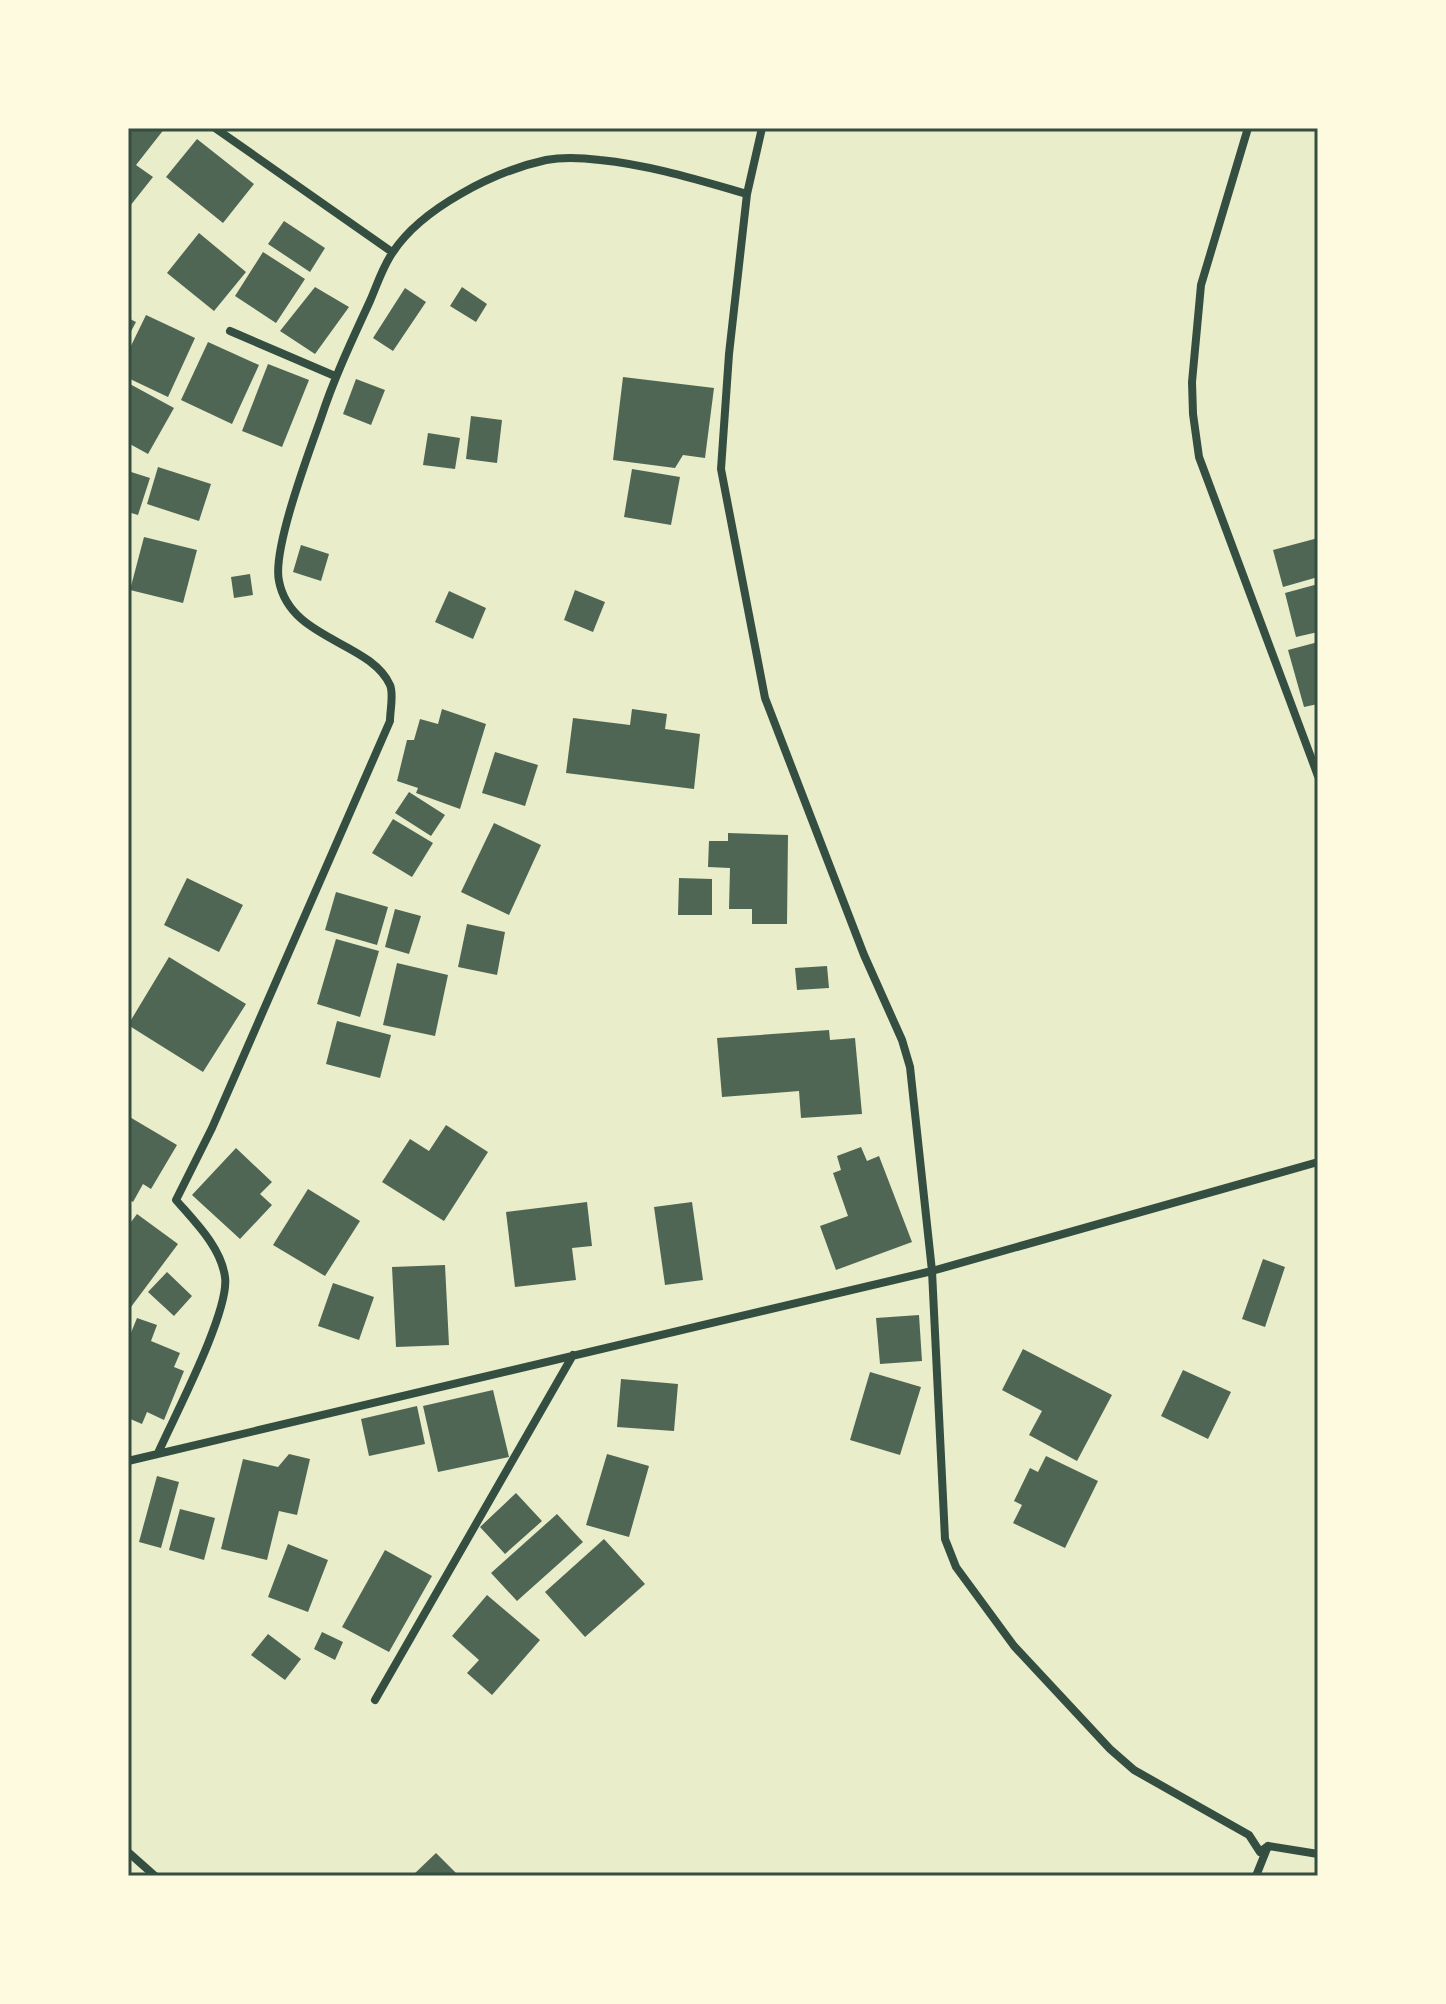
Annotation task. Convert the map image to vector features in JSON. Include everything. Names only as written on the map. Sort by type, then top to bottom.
[{"type":"street","points":[[215,128],[392,252]]},
{"type":"street","points":[[762,128],[747,194],[729,354],[721,469],[765,698],[864,955],[902,1040],[910,1067],[932,1271],[945,1539],[956,1567],[1014,1646],[1110,1749],[1134,1770],[1249,1835],[1260,1852],[1268,1846],[1318,1854]]},
{"type":"street","points":[[1248,128],[1201,285],[1192,382],[1193,414],[1199,457],[1318,776]]},
{"type":"street","points":[[158,1453],[223,1308],[225,1278],[219,1258],[205,1234],[176,1200],[212,1128],[390,721],[392,688],[380,669],[310,626],[293,611],[279,583],[278,565],[299,483],[335,376],[392,252],[416,225],[465,193],[503,172],[549,159],[597,159],[653,167],[747,194]]},
{"type":"street","points":[[230,331],[335,376]]},
{"type":"street","points":[[128,1461],[932,1271],[1318,1162]]},
{"type":"street","points":[[375,1700],[573,1355]]},
{"type":"street","points":[[1256,1876],[1268,1846]]},
{"type":"street","points":[[128,1852],[155,1876]]},
{"type":"building","points":[[128,128],[165,128],[136,165],[153,177],[130,206],[128,205]]},
{"type":"building","points":[[197,139],[254,184],[223,223],[166,177]]},
{"type":"building","points":[[284,221],[325,248],[310,272],[268,244]]},
{"type":"building","points":[[199,233],[246,272],[214,311],[167,273]]},
{"type":"building","points":[[263,252],[305,279],[276,323],[235,296]]},
{"type":"building","points":[[315,287],[349,307],[315,354],[280,331]]},
{"type":"building","points":[[462,287],[487,304],[476,322],[450,306]]},
{"type":"building","points":[[405,288],[426,302],[393,351],[373,338]]},
{"type":"building","points":[[146,315],[195,338],[168,397],[128,378],[128,352]]},
{"type":"building","points":[[128,318],[136,322],[128,337]]},
{"type":"building","points":[[208,342],[259,365],[232,424],[181,400]]},
{"type":"building","points":[[268,364],[309,380],[282,447],[242,431]]},
{"type":"building","points":[[623,377],[714,388],[705,458],[683,455],[675,468],[613,460]]},
{"type":"building","points":[[356,379],[385,390],[371,425],[343,414]]},
{"type":"building","points":[[128,383],[174,408],[148,454],[128,443]]},
{"type":"building","points":[[471,416],[502,420],[497,463],[466,459]]},
{"type":"building","points":[[428,433],[460,438],[455,469],[423,465]]},
{"type":"building","points":[[158,467],[211,484],[199,521],[147,504]]},
{"type":"building","points":[[632,469],[680,477],[671,525],[624,517]]},
{"type":"building","points":[[128,471],[150,478],[138,515],[128,512]]},
{"type":"building","points":[[144,537],[197,550],[183,603],[130,590]]},
{"type":"building","points":[[1318,538],[1318,577],[1283,587],[1273,550]]},
{"type":"building","points":[[301,545],[329,554],[321,581],[293,572]]},
{"type":"building","points":[[250,574],[253,595],[234,598],[231,577]]},
{"type":"building","points":[[1318,584],[1318,632],[1296,637],[1285,593]]},
{"type":"building","points":[[575,590],[605,602],[593,632],[564,620]]},
{"type":"building","points":[[449,591],[486,608],[473,639],[435,622]]},
{"type":"building","points":[[1318,642],[1318,704],[1304,707],[1288,650]]},
{"type":"building","points":[[442,709],[486,724],[460,809],[416,793],[418,788],[397,781],[407,740],[414,740],[420,719],[438,724]]},
{"type":"building","points":[[632,709],[667,714],[665,729],[700,734],[694,789],[566,773],[573,718],[630,725]]},
{"type":"building","points":[[495,752],[538,765],[525,806],[482,793]]},
{"type":"building","points":[[409,792],[445,815],[431,836],[395,813]]},
{"type":"building","points":[[393,819],[433,843],[412,877],[372,853]]},
{"type":"building","points":[[494,823],[541,845],[509,915],[461,892]]},
{"type":"building","points":[[728,833],[788,835],[787,924],[752,924],[752,909],[729,909],[730,868],[708,867],[709,841],[728,841]]},
{"type":"building","points":[[187,878],[243,905],[219,952],[164,925]]},
{"type":"building","points":[[679,878],[712,879],[712,915],[678,915]]},
{"type":"building","points":[[336,892],[388,907],[377,945],[325,930]]},
{"type":"building","points":[[395,909],[421,916],[409,954],[385,947]]},
{"type":"building","points":[[467,924],[505,932],[497,975],[458,967]]},
{"type":"building","points":[[336,939],[379,951],[360,1017],[317,1004]]},
{"type":"building","points":[[169,957],[246,1004],[203,1072],[128,1025]]},
{"type":"building","points":[[397,963],[448,975],[435,1036],[383,1025]]},
{"type":"building","points":[[827,966],[829,988],[797,990],[795,968]]},
{"type":"building","points":[[337,1021],[391,1035],[380,1078],[326,1064]]},
{"type":"building","points":[[829,1030],[830,1040],[855,1038],[862,1114],[801,1118],[799,1091],[722,1097],[717,1038]]},
{"type":"building","points":[[128,1116],[177,1145],[151,1189],[143,1184],[133,1202],[128,1199]]},
{"type":"building","points":[[446,1125],[488,1152],[444,1221],[382,1182],[410,1139],[429,1151]]},
{"type":"building","points":[[861,1147],[867,1161],[879,1156],[912,1242],[836,1270],[820,1226],[848,1216],[833,1173],[841,1170],[837,1156]]},
{"type":"building","points":[[236,1148],[272,1182],[260,1194],[272,1205],[240,1239],[192,1195]]},
{"type":"building","points":[[308,1189],[360,1221],[325,1276],[273,1245]]},
{"type":"building","points":[[587,1202],[592,1246],[572,1248],[576,1280],[515,1287],[506,1212]]},
{"type":"building","points":[[692,1202],[703,1280],[665,1285],[654,1207]]},
{"type":"building","points":[[137,1214],[178,1244],[128,1311],[128,1226]]},
{"type":"building","points":[[1263,1259],[1285,1267],[1265,1327],[1242,1319]]},
{"type":"building","points":[[445,1265],[449,1345],[396,1347],[392,1267]]},
{"type":"building","points":[[167,1272],[192,1296],[174,1316],[148,1292]]},
{"type":"building","points":[[333,1283],[374,1297],[359,1340],[318,1326]]},
{"type":"building","points":[[919,1315],[922,1361],[880,1364],[876,1318]]},
{"type":"building","points":[[137,1318],[157,1325],[151,1341],[180,1353],[174,1367],[184,1371],[164,1420],[147,1412],[142,1424],[128,1418],[128,1340]]},
{"type":"building","points":[[1023,1349],[1112,1395],[1077,1461],[1029,1435],[1042,1411],[1002,1390]]},
{"type":"building","points":[[1183,1370],[1231,1392],[1208,1439],[1161,1416]]},
{"type":"building","points":[[870,1372],[921,1387],[900,1455],[850,1440]]},
{"type":"building","points":[[621,1379],[678,1384],[674,1431],[617,1427]]},
{"type":"building","points":[[493,1390],[509,1457],[438,1472],[423,1406]]},
{"type":"building","points":[[417,1406],[425,1444],[369,1456],[361,1419]]},
{"type":"building","points":[[289,1454],[310,1459],[297,1515],[279,1511],[267,1560],[221,1549],[243,1459],[278,1467]]},
{"type":"building","points":[[607,1454],[649,1466],[629,1537],[586,1525]]},
{"type":"building","points":[[1046,1456],[1098,1481],[1065,1548],[1013,1523],[1022,1505],[1014,1501],[1030,1468],[1038,1472]]},
{"type":"building","points":[[157,1476],[179,1482],[161,1548],[139,1542]]},
{"type":"building","points":[[516,1493],[542,1521],[505,1554],[480,1527]]},
{"type":"building","points":[[180,1509],[215,1518],[204,1560],[169,1550]]},
{"type":"building","points":[[557,1514],[583,1542],[517,1601],[491,1573]]},
{"type":"building","points":[[604,1539],[645,1584],[585,1637],[545,1592]]},
{"type":"building","points":[[288,1544],[328,1560],[308,1612],[268,1597]]},
{"type":"building","points":[[385,1550],[432,1576],[389,1652],[342,1627]]},
{"type":"building","points":[[487,1595],[540,1640],[492,1695],[467,1673],[479,1660],[452,1636]]},
{"type":"building","points":[[322,1632],[343,1642],[335,1660],[314,1649]]},
{"type":"building","points":[[268,1634],[301,1659],[285,1680],[251,1655]]},
{"type":"building","points":[[436,1853],[459,1876],[412,1876]]}]
